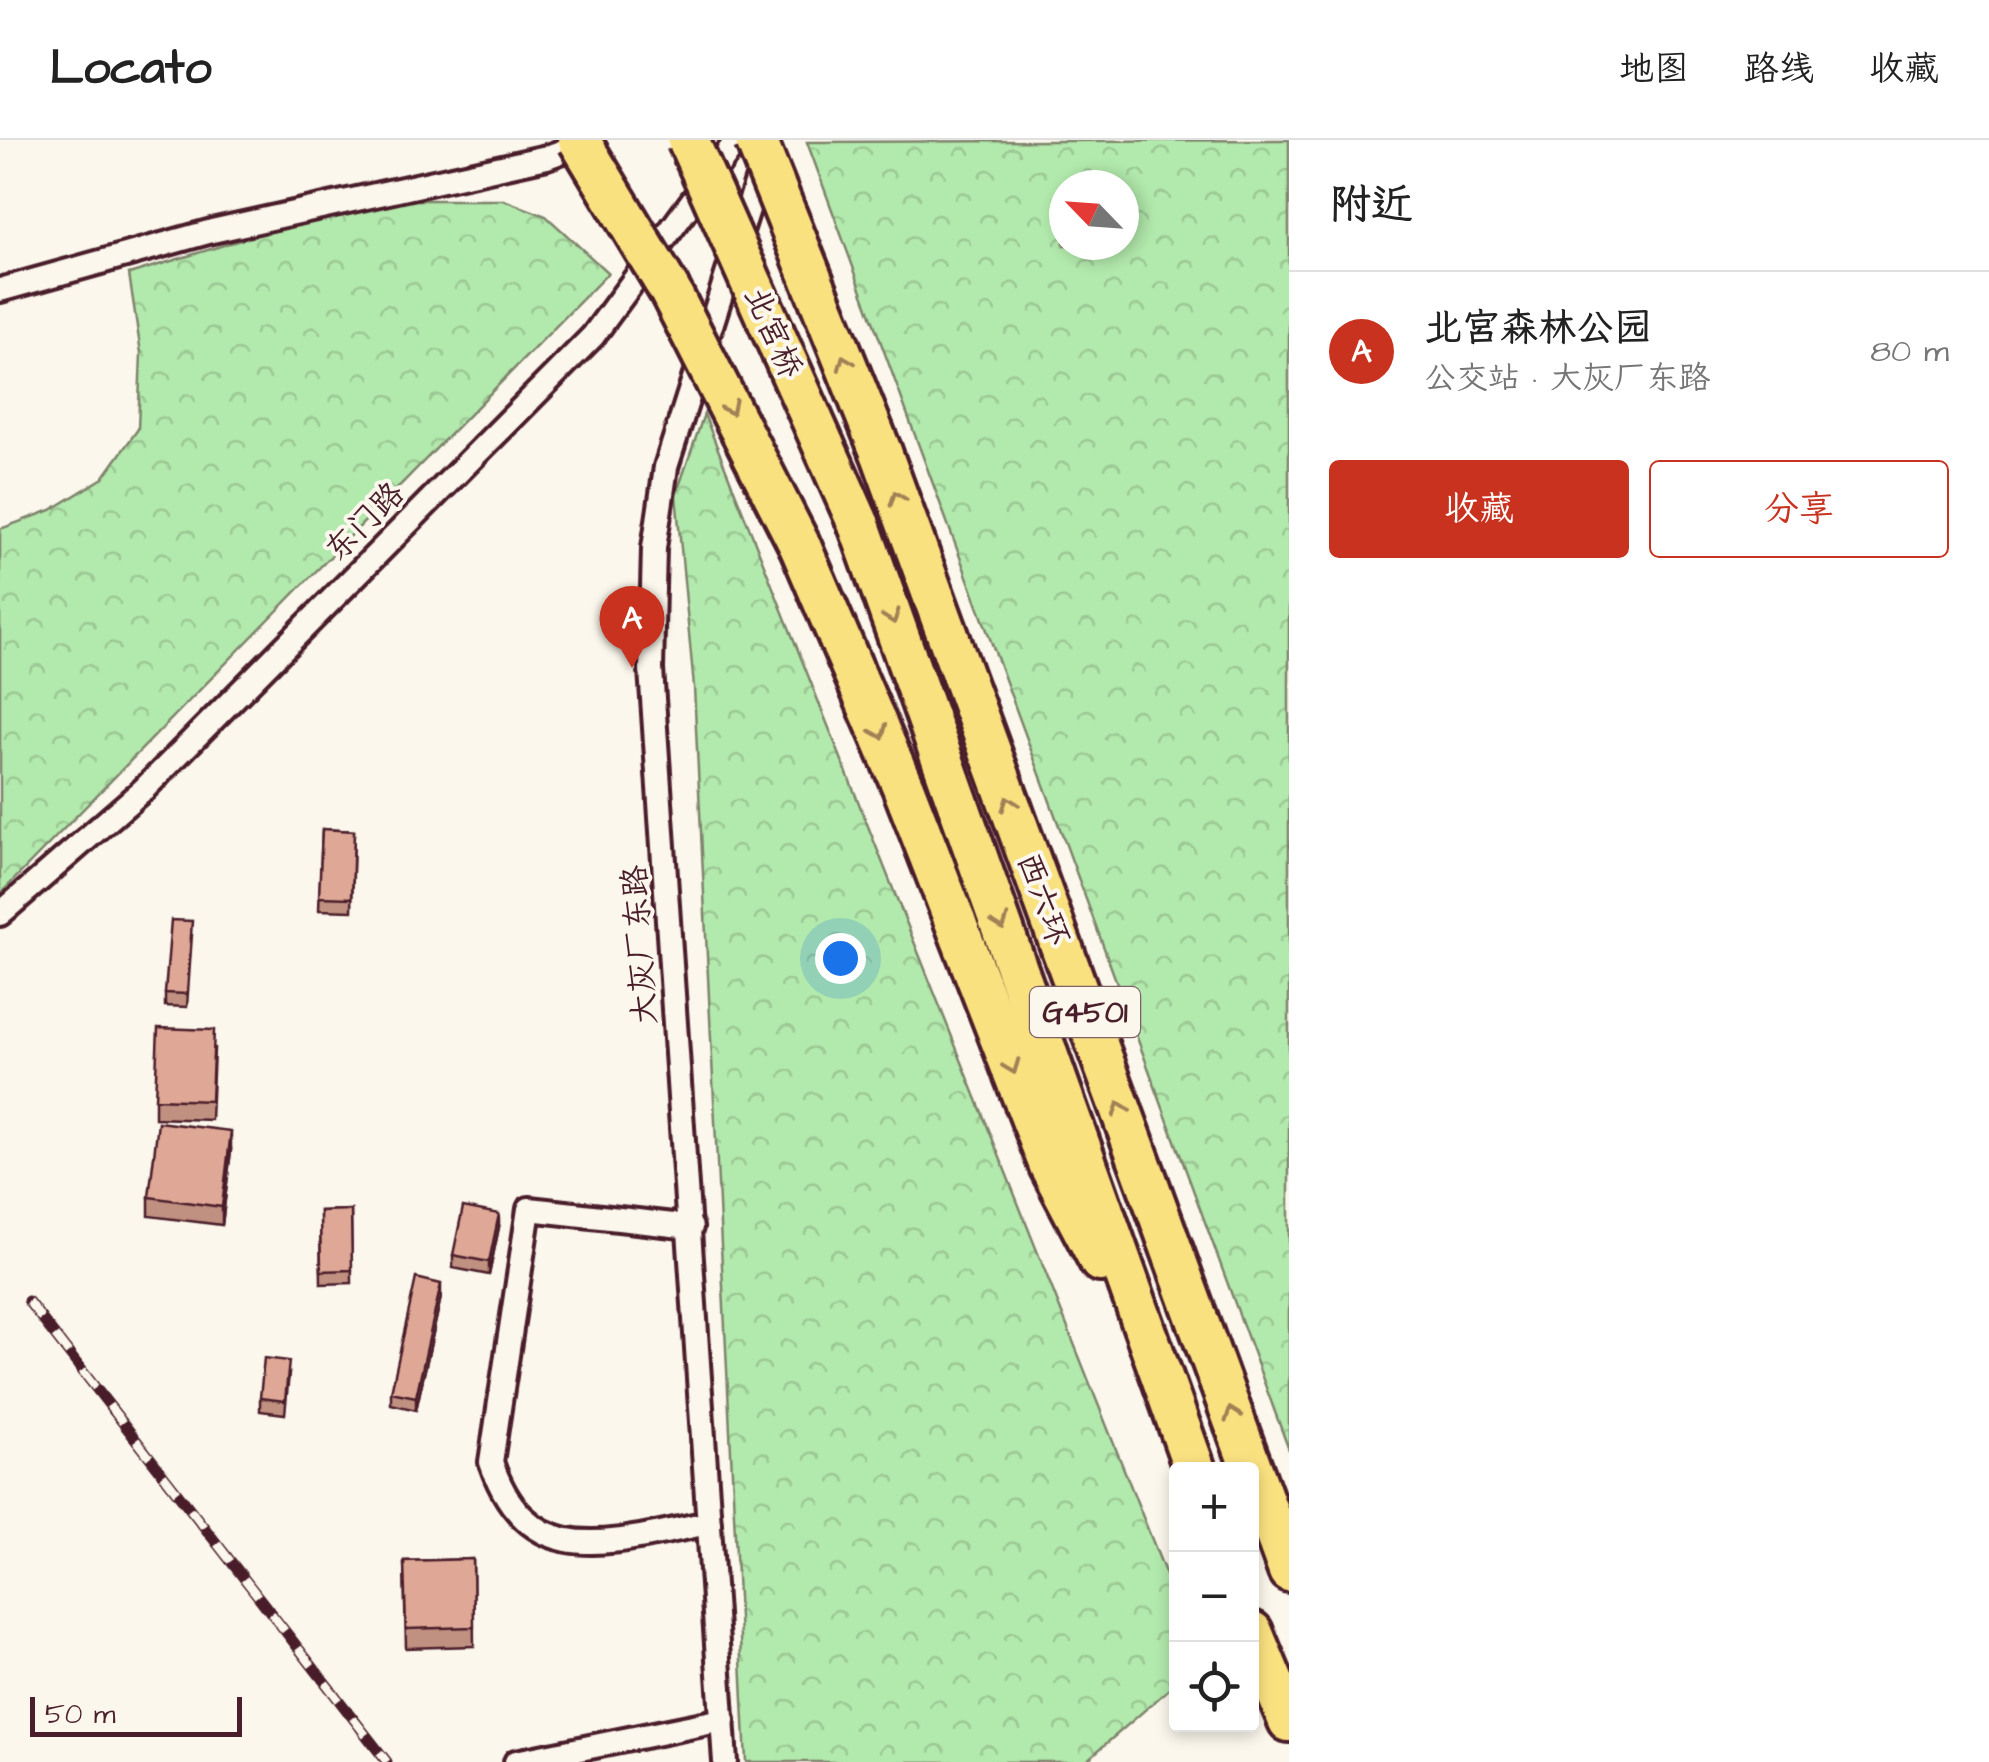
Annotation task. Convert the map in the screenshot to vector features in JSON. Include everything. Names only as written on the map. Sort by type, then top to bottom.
[{"type":"highway","points":[[580,140],[670,290],[800,546],[903,786],[1050,1166],[1169,1394]]},
{"type":"highway","name":"北宫桥","points":[[688,140],[859,525]]},
{"type":"highway","name":"北宫桥","points":[[756,140],[881,452]]},
{"type":"highway","name":"西六环","points":[[881,452],[1289,1572]]},
{"type":"highway","name":"西六环","points":[[859,525],[1192,1462]]},
{"type":"highway","points":[[1254,1642],[1285,1711]]},
{"type":"street","points":[[0,290],[212,232],[548,157],[592,140]]},
{"type":"street","name":"东门路","points":[[0,914],[144,789],[593,336],[737,140]]},
{"type":"street","name":"大灰厂东路","points":[[726,1762],[652,668],[654,548],[666,467],[770,140]]},
{"type":"street","points":[[692,1227],[529,1209],[491,1462],[503,1497],[529,1524],[560,1540],[587,1546],[709,1523]]},
{"type":"street","points":[[516,1762],[723,1720]]},
{"type":"green space","points":[[1289,140],[1289,1450],[807,142]]},
{"type":"green space","points":[[415,200],[504,200],[546,216],[608,273],[0,894],[0,529],[51,510],[103,478],[138,429],[141,353],[129,274],[319,216]]},
{"type":"green space","points":[[704,414],[1169,1582],[1169,1689],[1085,1762],[746,1762],[694,687],[676,495]]},
{"type":"building","points":[[322,829],[354,831],[352,898],[319,897]]},
{"type":"building","points":[[171,920],[192,921],[187,994],[165,993]]},
{"type":"building","points":[[158,1028],[214,1030],[211,1101],[155,1099]]},
{"type":"building","points":[[158,1122],[231,1131],[222,1207],[149,1197]]},
{"type":"building","points":[[463,1207],[499,1214],[489,1262],[453,1255]]},
{"type":"building","points":[[351,1210],[352,1270],[321,1271],[320,1211]]},
{"type":"building","points":[[416,1278],[441,1284],[416,1397],[391,1392]]},
{"type":"building","points":[[264,1358],[289,1361],[285,1401],[260,1398]]},
{"type":"building","points":[[473,1559],[474,1627],[406,1629],[404,1561]]},
{"type":"railway","points":[[28,1301],[387,1762]]},
{"type":"place","name":"北宫森林公园","points":[[632,668]]}]
